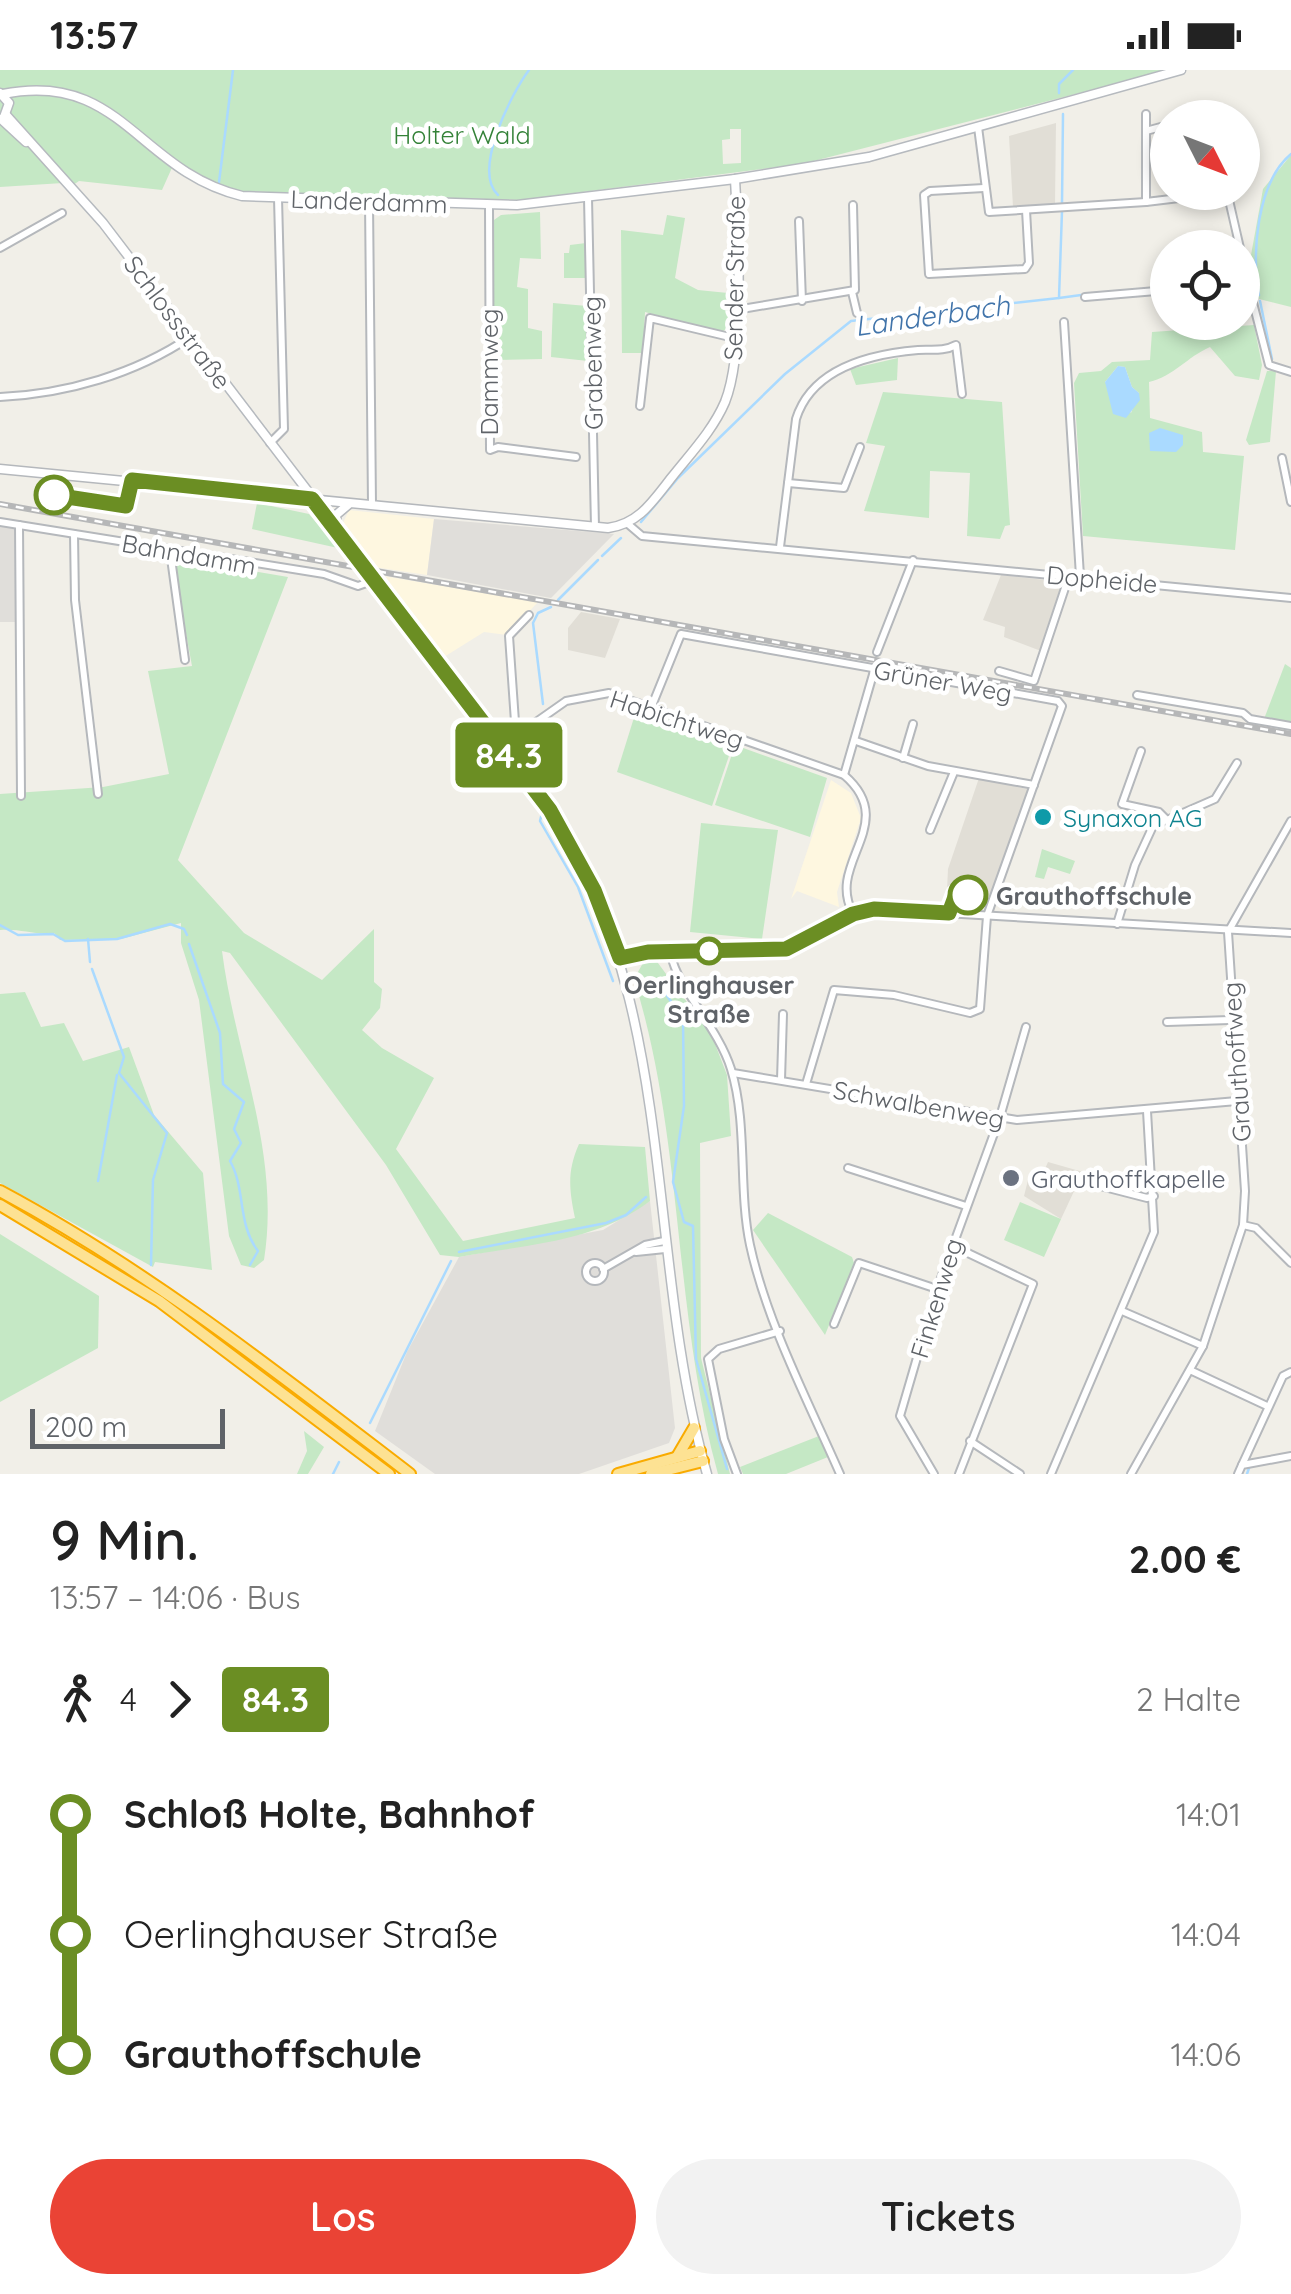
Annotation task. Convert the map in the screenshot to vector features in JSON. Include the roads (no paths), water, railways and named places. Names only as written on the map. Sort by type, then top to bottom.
[{"type":"highway","points":[[0,1192],[184,1304],[410,1474]]},
{"type":"highway","points":[[0,1206],[159,1301],[390,1474]]},
{"type":"highway","points":[[676,1458],[694,1428]]},
{"type":"highway","points":[[618,1474],[676,1458],[702,1456]]},
{"type":"highway","points":[[650,1474],[702,1456]]},
{"type":"main road","name":"Sender Straße","points":[[628,524],[646,509],[715,422],[732,376],[734,179],[855,160],[1182,70]]},
{"type":"main road","points":[[2,117],[10,103],[38,87]]},
{"type":"main road","name":"Landerdamm","points":[[2,93],[68,87],[94,96],[196,181],[242,196],[489,206],[734,179]]},
{"type":"main road","points":[[2,93],[10,103]]},
{"type":"main road","name":"Schlossstraße","points":[[2,117],[78,192],[312,499]]},
{"type":"main road","points":[[0,469],[595,527],[628,524]]},
{"type":"main road","points":[[312,499],[539,794],[594,890],[620,958],[647,1071],[664,1245],[694,1428],[707,1474]]},
{"type":"main road","points":[[338,532],[336,515],[351,502]]},
{"type":"street","points":[[1146,114],[1146,202]]},
{"type":"street","points":[[978,127],[989,212],[1221,194],[1229,200],[1236,230]]},
{"type":"street","points":[[1146,131],[1150,130]]},
{"type":"street","points":[[984,188],[930,191],[924,196],[929,274],[1025,270],[1029,263],[1026,210]]},
{"type":"street","points":[[270,442],[284,429],[278,198]]},
{"type":"street","name":"Grabenweg","points":[[588,198],[595,527]]},
{"type":"street","points":[[369,202],[372,505]]},
{"type":"street","points":[[853,205],[852,292],[857,313]]},
{"type":"street","name":"Dammweg","points":[[489,206],[490,450],[498,447],[576,458]]},
{"type":"street","points":[[0,248],[62,213]]},
{"type":"street","points":[[798,221],[802,301]]},
{"type":"street","points":[[735,310],[852,292]]},
{"type":"street","points":[[1085,297],[1150,292]]},
{"type":"street","points":[[640,406],[650,318],[734,338]]},
{"type":"street","points":[[1064,322],[1080,576]]},
{"type":"street","points":[[1260,334],[1269,365],[1291,372]]},
{"type":"street","points":[[0,397],[48,392],[120,374],[190,337]]},
{"type":"street","points":[[780,547],[791,439],[800,408],[814,388],[843,367],[956,345],[962,394]]},
{"type":"street","points":[[788,482],[844,488],[860,446]]},
{"type":"street","points":[[1282,458],[1291,502]]},
{"type":"street","name":"Bahndamm","points":[[0,522],[324,574],[358,586],[375,580]]},
{"type":"street","name":"Dopheide","points":[[628,524],[642,536],[1291,598]]},
{"type":"street","points":[[18,525],[21,796]]},
{"type":"street","points":[[74,534],[76,600],[98,794]]},
{"type":"street","points":[[170,550],[184,660]]},
{"type":"street","points":[[877,652],[913,560]]},
{"type":"street","points":[[999,671],[1034,681],[1069,576]]},
{"type":"street","points":[[516,736],[509,636],[529,615]]},
{"type":"street","name":"Grüner Weg","points":[[651,708],[681,634],[1061,703],[987,916],[977,1012],[894,996],[834,990],[806,1084]]},
{"type":"street","points":[[853,914],[844,892],[867,823],[867,803],[859,788],[844,775],[874,671]]},
{"type":"street","name":"Habichtweg","points":[[502,746],[552,710],[584,695],[609,693],[844,775]]},
{"type":"street","points":[[1137,695],[1243,713],[1250,719],[1291,726]]},
{"type":"street","points":[[903,758],[913,724]]},
{"type":"street","points":[[856,741],[954,772],[1034,785]]},
{"type":"street","points":[[1141,751],[1122,804],[1159,812],[1164,818]]},
{"type":"street","points":[[1117,924],[1145,839],[1164,818],[1215,799],[1237,763]]},
{"type":"street","points":[[930,830],[954,772]]},
{"type":"street","points":[[1228,932],[1291,822]]},
{"type":"street","points":[[620,958],[648,952],[670,955],[786,949],[853,914],[874,909],[1291,933]]},
{"type":"street","name":"Grauthoffweg","points":[[1131,1474],[1192,1371],[1243,1225],[1245,1191],[1230,1020],[1228,932]]},
{"type":"street","points":[[670,955],[674,971],[718,1034],[732,1073],[750,1243],[780,1331],[840,1474]]},
{"type":"street","points":[[781,1080],[783,1014]]},
{"type":"street","points":[[1168,1022],[1230,1020]]},
{"type":"street","name":"Finkenweg","points":[[934,1474],[900,1416],[937,1289],[1000,1118],[1026,1027]]},
{"type":"street","name":"Schwalbenweg","points":[[732,1073],[1016,1120],[1237,1101]]},
{"type":"street","points":[[1051,1474],[1154,1232],[1148,1111]]},
{"type":"street","points":[[848,1168],[966,1206]]},
{"type":"street","points":[[1084,1182],[1154,1196]]},
{"type":"street","points":[[1243,1225],[1256,1228],[1291,1263]]},
{"type":"street","points":[[603,1268],[635,1252],[664,1245]]},
{"type":"street","points":[[952,1245],[1033,1284],[959,1474]]},
{"type":"street","points":[[834,1324],[856,1259],[937,1289]]},
{"type":"street","points":[[1122,1311],[1203,1346]]},
{"type":"street","points":[[738,1474],[724,1439],[708,1359],[720,1348],[780,1331]]},
{"type":"street","points":[[1192,1371],[1267,1406]]},
{"type":"street","points":[[1238,1474],[1267,1406],[1290,1372]]},
{"type":"street","points":[[970,1441],[1020,1474]]},
{"type":"street","points":[[1242,1465],[1291,1456]]},
{"type":"water","points":[[1118,366],[1125,367],[1132,387],[1139,393],[1140,400],[1126,418],[1113,414],[1105,382]]},
{"type":"water","points":[[1160,428],[1183,435],[1183,445],[1176,452],[1150,451],[1149,433]]},
{"type":"waterway","points":[[219,182],[233,70]]},
{"type":"waterway","points":[[498,195],[491,184],[492,151],[504,114],[529,70]]},
{"type":"waterway","name":"Landerbach","points":[[1059,93],[1059,84],[1073,70]]},
{"type":"waterway","name":"Landerbach","points":[[1062,203],[1063,114]]},
{"type":"waterway","points":[[1258,230],[1271,182],[1291,154]]},
{"type":"waterway","name":"Landerbach","points":[[641,522],[678,478],[785,374],[851,321],[1059,298],[1062,211]]},
{"type":"waterway","points":[[1059,298],[1096,293]]},
{"type":"waterway","points":[[1260,301],[1272,359]]},
{"type":"waterway","name":"Landerbach","points":[[602,556],[621,538]]},
{"type":"waterway","name":"Landerbach","points":[[558,600],[598,560]]},
{"type":"waterway","name":"Landerbach","points":[[543,704],[533,623],[538,613],[551,607]]},
{"type":"waterway","name":"Landerbach","points":[[545,722],[550,784],[545,801]]},
{"type":"waterway","name":"Landerbach","points":[[543,809],[540,821],[578,887],[613,981]]},
{"type":"waterway","points":[[0,925],[18,935],[53,934],[65,941],[117,939],[170,924],[184,929],[187,935]]},
{"type":"waterway","points":[[88,939],[90,962]]},
{"type":"waterway","points":[[189,944],[220,1033],[223,1084],[244,1102],[234,1129],[241,1143],[230,1161],[247,1229],[258,1251],[250,1265]]},
{"type":"waterway","points":[[92,969],[124,1057],[119,1073],[167,1133],[153,1180],[151,1265]]},
{"type":"waterway","name":"Landerbach","points":[[642,982],[661,987],[683,1019],[684,1106],[673,1182],[684,1222],[693,1226],[696,1359],[727,1469]]},
{"type":"waterway","points":[[98,1181],[117,1075]]},
{"type":"waterway","points":[[459,1252],[606,1223],[626,1215],[646,1197]]},
{"type":"waterway","points":[[370,1423],[451,1261]]},
{"type":"waterway","points":[[333,1474],[339,1462]]},
{"type":"waterway","points":[[1247,1474],[1249,1468]]},
{"type":"railway","points":[[0,504],[1291,734]]},
{"type":"place","name":"Synaxon AG","points":[[1043,817]]},
{"type":"place","name":"Grauthoffschule","points":[[968,895]]},
{"type":"place","name":"Oerlinghauser Straße","points":[[709,951]]},
{"type":"place","name":"Grauthoffkapelle","points":[[1011,1178]]},
{"type":"park label","name":"Holter Wald","points":[[462,134]]}]
